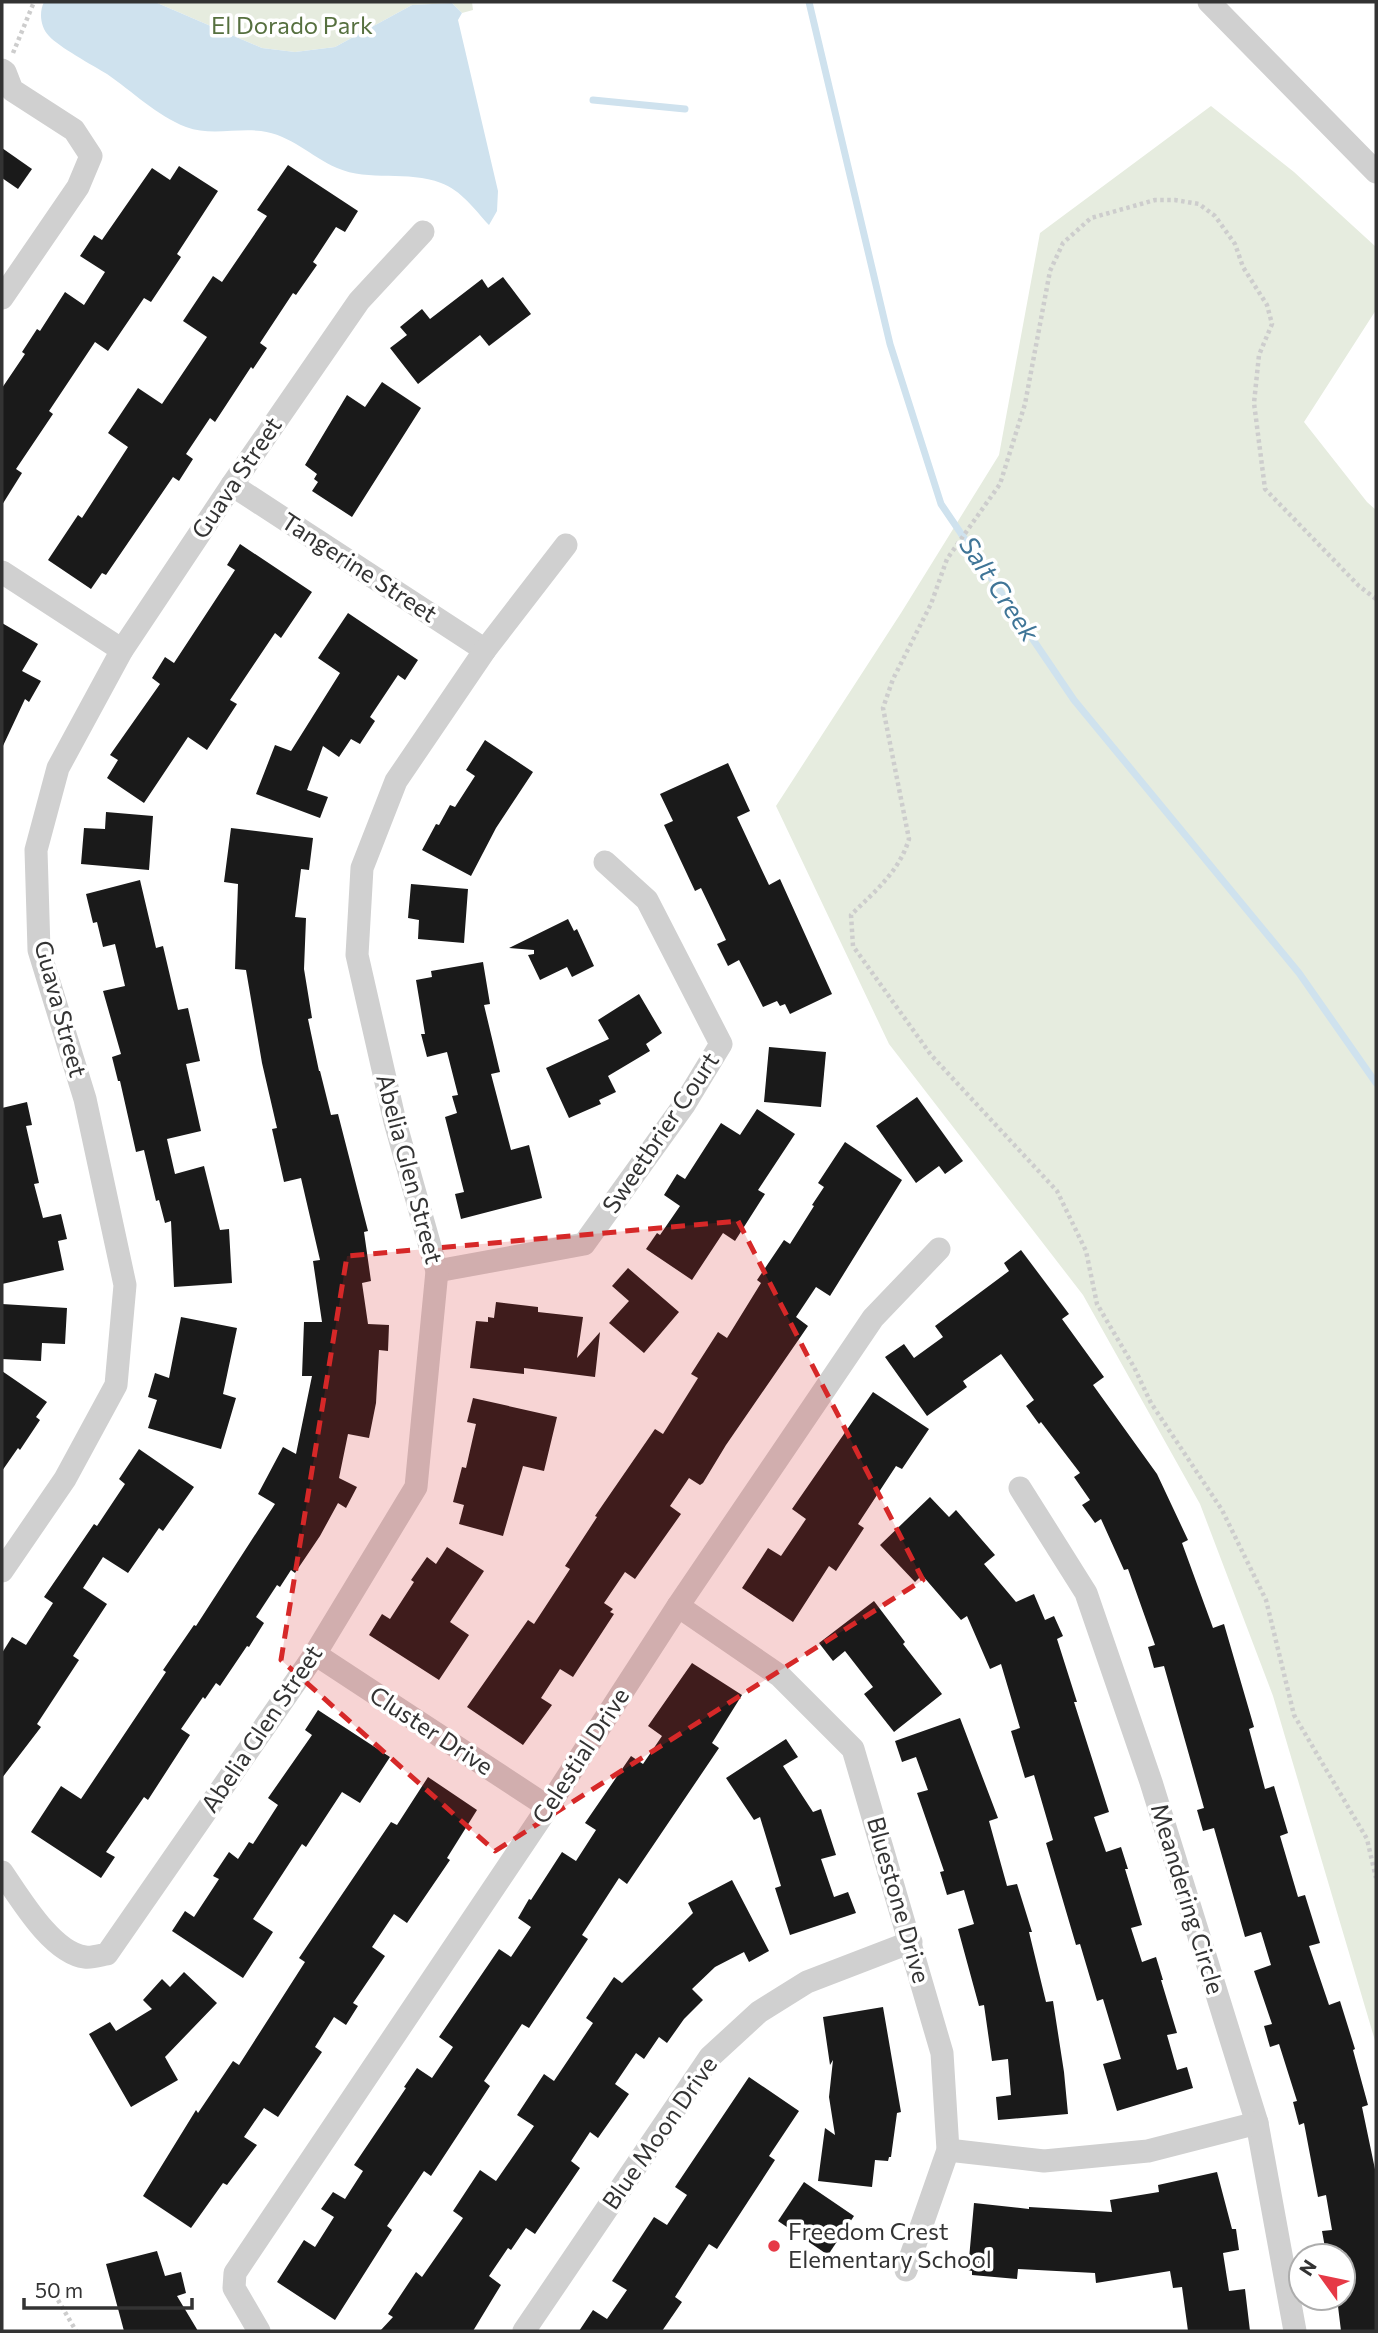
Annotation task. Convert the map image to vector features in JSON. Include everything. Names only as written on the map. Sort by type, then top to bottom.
[{"type":"street","points":[[1209,2],[1376,172]]},
{"type":"street","points":[[2,298],[78,187],[91,156],[74,130],[7,76]]},
{"type":"street","name":"Guava Street","points":[[2,1571],[65,1479],[116,1385],[125,1285],[85,1099],[38,950],[36,850],[58,768],[122,650],[232,485],[359,302],[422,232]]},
{"type":"street","name":"Tangerine Street","points":[[232,485],[485,650]]},
{"type":"street","name":"Abelia Glen Street","points":[[2,1872],[38,1922],[67,1951],[87,1958],[107,1954],[315,1654],[415,1487],[437,1271],[395,1122],[357,955],[362,868],[396,780],[485,650],[566,545]]},
{"type":"street","points":[[2,572],[122,650]]},
{"type":"street","name":"Sweetbrier Court","points":[[437,1271],[584,1244],[684,1105],[722,1044],[647,900],[605,862]]},
{"type":"street","name":"Celestial Drive","points":[[259,2331],[234,2288],[235,2273],[548,1807],[678,1606],[873,1318],[939,1249]]},
{"type":"street","name":"Meandering Circle","points":[[1020,1488],[1086,1593],[1151,1782],[1257,2123],[1296,2331]]},
{"type":"street","name":"Bluestone Drive","points":[[678,1606],[780,1676],[853,1749],[942,2053],[948,2150],[906,2270]]},
{"type":"street","name":"Cluster Drive","points":[[315,1654],[548,1807]]},
{"type":"street","name":"Blue Moon Drive","points":[[524,2331],[710,2057],[759,2012],[807,1982],[911,1942]]},
{"type":"street","points":[[948,2150],[1044,2161],[1149,2151],[1257,2123]]},
{"type":"path","points":[[7,76],[34,2]]},
{"type":"path","points":[[1376,599],[1359,586],[1265,489],[1254,403],[1259,355],[1272,324],[1267,305],[1243,267],[1235,244],[1215,216],[1199,204],[1155,200],[1091,218],[1063,243],[1050,271],[1025,404],[1000,484],[947,559],[931,604],[893,679],[883,708],[909,839],[903,859],[884,883],[851,915],[853,946],[931,1055],[1057,1191],[1086,1251],[1097,1304],[1134,1367],[1151,1403],[1222,1510],[1266,1600],[1294,1715],[1367,1839],[1376,1878]]},
{"type":"path","points":[[58,2300],[76,2331]]},
{"type":"highlighted area","points":[[738,1221],[923,1580],[495,1851],[281,1660],[347,1256]]},
{"type":"green space","name":"El Dorado Park","points":[[155,2],[472,2],[473,10],[462,13],[452,3],[412,5],[335,47],[295,52],[262,48]]},
{"type":"green space","points":[[1211,106],[1294,172],[1376,247],[1376,310],[1304,422],[1376,510],[1376,2044],[1273,1696],[1200,1504],[1083,1295],[889,1044],[776,806],[999,455],[1040,233]]},
{"type":"water","points":[[44,2],[155,2],[262,48],[295,52],[335,47],[412,5],[452,3],[462,13],[458,20],[498,191],[497,211],[489,225],[461,195],[441,183],[415,177],[349,172],[272,133],[252,130],[195,130],[175,122],[54,40],[42,24]]},
{"type":"building","points":[[2,148],[32,169],[18,189],[2,178]]},
{"type":"building","points":[[288,165],[358,211],[345,232],[336,227],[313,262],[317,265],[296,295],[293,293],[260,343],[267,348],[253,369],[251,367],[215,422],[210,418],[186,454],[193,459],[179,481],[173,477],[106,575],[102,573],[91,589],[48,560],[78,515],[82,518],[128,447],[108,433],[138,388],[162,404],[207,337],[183,321],[213,276],[222,282],[267,216],[257,210]]},
{"type":"building","points":[[179,166],[218,191],[177,254],[181,257],[151,302],[144,298],[108,351],[95,342],[49,411],[53,414],[16,469],[22,473],[2,505],[2,388],[25,354],[22,352],[37,329],[40,331],[65,292],[84,305],[105,272],[80,256],[94,235],[102,240],[152,168],[170,180]]},
{"type":"building","points":[[503,277],[531,314],[489,346],[480,335],[418,384],[390,348],[407,335],[400,327],[422,309],[430,319],[482,279],[488,288]]},
{"type":"building","points":[[382,382],[421,408],[352,517],[312,491],[318,482],[314,479],[317,474],[305,465],[347,395],[365,407]]},
{"type":"building","points":[[240,544],[312,592],[281,638],[275,633],[230,700],[237,704],[207,750],[188,737],[144,803],[107,778],[118,760],[110,755],[160,684],[152,678],[165,657],[174,663],[235,570],[227,565]]},
{"type":"building","points":[[348,613],[418,660],[405,680],[398,675],[370,717],[375,721],[360,744],[351,739],[339,757],[323,746],[307,790],[328,797],[320,818],[256,794],[275,745],[291,751],[340,673],[318,658]]},
{"type":"building","points":[[2,623],[38,644],[22,671],[41,681],[29,702],[25,699],[2,748]]},
{"type":"building","points":[[485,740],[533,772],[496,828],[471,876],[422,850],[436,824],[439,825],[450,805],[455,807],[475,776],[466,770]]},
{"type":"building","points":[[728,763],[750,811],[737,817],[769,885],[780,879],[832,994],[790,1014],[785,1004],[780,1006],[777,1001],[763,1007],[739,960],[728,966],[717,944],[726,940],[701,888],[695,891],[664,825],[673,821],[660,794]]},
{"type":"building","points":[[106,812],[153,816],[149,870],[81,864],[84,828],[105,829]]},
{"type":"building","points":[[231,828],[313,838],[309,870],[301,869],[295,917],[306,918],[304,969],[312,1018],[308,1019],[331,1115],[338,1114],[368,1231],[364,1232],[371,1281],[362,1283],[368,1324],[389,1325],[388,1351],[379,1350],[376,1403],[369,1438],[348,1434],[339,1478],[357,1487],[346,1508],[338,1503],[295,1573],[291,1570],[280,1587],[277,1585],[256,1617],[264,1623],[249,1647],[247,1646],[220,1686],[216,1683],[205,1699],[203,1697],[181,1729],[190,1735],[148,1800],[144,1797],[106,1852],[115,1857],[101,1878],[31,1832],[61,1786],[81,1799],[166,1672],[163,1670],[194,1625],[196,1626],[275,1504],[258,1494],[283,1447],[296,1454],[312,1376],[302,1376],[304,1322],[322,1322],[313,1261],[320,1260],[301,1178],[284,1182],[272,1129],[277,1128],[262,1063],[246,970],[235,969],[238,884],[224,882]]},
{"type":"building","points":[[140,880],[156,948],[163,946],[178,1010],[188,1008],[200,1061],[186,1064],[201,1131],[167,1139],[175,1174],[204,1166],[220,1230],[229,1229],[232,1283],[174,1287],[171,1221],[165,1223],[159,1200],[156,1201],[144,1150],[136,1152],[112,1057],[121,1054],[103,991],[125,986],[115,944],[103,947],[97,922],[93,923],[86,894]]},
{"type":"building","points":[[411,884],[468,889],[464,943],[418,939],[419,920],[408,918]]},
{"type":"building","points":[[568,919],[574,931],[577,929],[594,966],[572,977],[567,967],[540,980],[528,955],[534,954],[534,950],[509,948]]},
{"type":"building","points":[[483,962],[490,1004],[484,1005],[500,1072],[491,1074],[511,1150],[529,1145],[542,1198],[461,1219],[455,1194],[464,1192],[445,1117],[457,1113],[452,1096],[458,1095],[447,1052],[427,1057],[421,1034],[425,1034],[416,980],[432,977],[431,971]]},
{"type":"building","points":[[639,994],[662,1033],[646,1044],[650,1051],[608,1076],[616,1092],[599,1100],[601,1104],[569,1118],[546,1068],[609,1039],[598,1020]]},
{"type":"building","points":[[769,1047],[826,1052],[821,1107],[764,1102]]},
{"type":"building","points":[[917,1097],[963,1161],[945,1174],[939,1166],[916,1183],[876,1126]]},
{"type":"building","points":[[27,1102],[32,1125],[26,1126],[39,1183],[34,1184],[43,1218],[61,1214],[67,1239],[58,1241],[64,1270],[2,1284],[2,1108]]},
{"type":"building","points":[[757,1109],[795,1134],[758,1190],[765,1194],[735,1241],[723,1233],[692,1280],[646,1249],[657,1233],[660,1235],[680,1206],[664,1195],[677,1174],[685,1179],[721,1123],[740,1135]]},
{"type":"building","points":[[845,1142],[902,1180],[830,1296],[816,1287],[796,1317],[808,1326],[703,1483],[700,1485],[689,1478],[670,1506],[681,1514],[635,1579],[625,1572],[604,1603],[613,1609],[610,1612],[614,1614],[573,1677],[560,1669],[541,1698],[552,1705],[523,1745],[467,1707],[528,1620],[534,1624],[570,1569],[565,1566],[597,1517],[595,1516],[655,1429],[663,1434],[698,1378],[691,1374],[718,1332],[727,1338],[761,1283],[757,1280],[784,1240],[790,1244],[824,1187],[818,1183]]},
{"type":"building","points":[[1021,1250],[1069,1314],[1062,1319],[1104,1377],[1093,1385],[1157,1474],[1188,1540],[1182,1543],[1213,1628],[1224,1624],[1254,1727],[1249,1729],[1265,1789],[1274,1786],[1288,1833],[1280,1836],[1298,1897],[1305,1895],[1320,1943],[1309,1946],[1329,2005],[1340,2001],[1368,2105],[1362,2107],[1376,2174],[1376,2331],[1341,2331],[1339,2312],[1357,2312],[1357,2242],[1324,2242],[1322,2231],[1332,2230],[1326,2195],[1318,2197],[1304,2123],[1299,2125],[1293,2102],[1297,2101],[1279,2044],[1270,2047],[1264,2026],[1272,2024],[1254,1971],[1271,1965],[1261,1932],[1245,1937],[1214,1828],[1203,1831],[1197,1810],[1204,1808],[1164,1666],[1154,1668],[1148,1647],[1155,1645],[1128,1569],[1124,1570],[1101,1519],[1095,1523],[1082,1505],[1090,1500],[1074,1477],[1080,1473],[1026,1406],[1034,1400],[1001,1354],[963,1381],[967,1387],[927,1416],[885,1357],[904,1344],[914,1358],[943,1337],[935,1326],[1009,1271],[1004,1263]]},
{"type":"building","points":[[628,1268],[679,1312],[644,1353],[609,1323],[629,1301],[612,1286]]},
{"type":"building","points":[[496,1302],[538,1307],[538,1312],[583,1317],[577,1358],[600,1332],[595,1377],[524,1368],[524,1374],[470,1368],[476,1321],[488,1322],[488,1317],[494,1318]]},
{"type":"building","points":[[2,1304],[67,1308],[65,1344],[42,1343],[41,1361],[2,1359]]},
{"type":"building","points":[[181,1317],[237,1328],[223,1394],[236,1398],[221,1449],[148,1428],[157,1400],[148,1397],[155,1373],[169,1378]]},
{"type":"building","points":[[2,1371],[47,1402],[36,1417],[40,1420],[2,1471]]},
{"type":"building","points":[[873,1392],[929,1429],[902,1469],[896,1466],[858,1524],[864,1528],[836,1571],[829,1566],[793,1622],[742,1588],[768,1548],[781,1556],[806,1519],[792,1509]]},
{"type":"building","points":[[473,1398],[557,1417],[544,1471],[523,1466],[503,1536],[459,1524],[464,1505],[453,1502],[462,1467],[466,1468],[476,1424],[467,1422]]},
{"type":"building","points":[[139,1449],[194,1487],[163,1531],[159,1528],[128,1573],[103,1557],[83,1588],[107,1604],[73,1656],[79,1660],[37,1724],[41,1727],[2,1778],[2,1653],[12,1637],[26,1645],[53,1603],[44,1597],[125,1484],[119,1479]]},
{"type":"building","points":[[930,1497],[949,1517],[956,1510],[995,1555],[984,1564],[1016,1602],[1034,1594],[1045,1620],[1054,1616],[1063,1636],[1057,1639],[1109,1812],[1094,1817],[1106,1852],[1121,1847],[1142,1925],[1131,1928],[1142,1962],[1156,1957],[1177,2033],[1167,2035],[1177,2070],[1187,2067],[1193,2088],[1117,2111],[1103,2064],[1121,2059],[1103,1999],[1097,2001],[1080,1944],[1076,1945],[1046,1843],[1053,1840],[1034,1775],[1025,1778],[1011,1731],[1020,1728],[1001,1664],[990,1669],[967,1616],[961,1620],[922,1575],[915,1582],[880,1545]]},
{"type":"building","points":[[447,1547],[484,1571],[450,1622],[469,1635],[439,1680],[369,1635],[382,1614],[390,1619],[427,1557],[436,1564]]},
{"type":"building","points":[[874,1601],[942,1694],[894,1732],[864,1694],[873,1687],[845,1651],[833,1661],[819,1643]]},
{"type":"building","points":[[692,1663],[742,1695],[712,1743],[719,1748],[627,1884],[619,1878],[582,1935],[588,1939],[529,2028],[522,2024],[484,2081],[490,2086],[431,2176],[424,2171],[387,2226],[392,2230],[335,2320],[277,2282],[304,2240],[315,2247],[334,2217],[321,2209],[333,2192],[345,2199],[363,2171],[354,2165],[417,2068],[432,2078],[453,2047],[439,2037],[499,1949],[511,1957],[531,1927],[518,1918],[562,1852],[576,1861],[596,1830],[585,1823],[631,1756],[643,1764],[662,1736],[648,1726]]},
{"type":"building","points":[[318,1710],[390,1757],[360,1803],[342,1792],[306,1847],[302,1844],[253,1919],[273,1932],[243,1978],[172,1931],[185,1911],[194,1917],[219,1879],[213,1876],[229,1852],[238,1859],[249,1842],[253,1844],[278,1805],[268,1798],[312,1735],[305,1730]]},
{"type":"building","points":[[960,1718],[998,1818],[989,1821],[1007,1886],[1017,1884],[1032,1932],[1029,1932],[1046,2002],[1053,2001],[1068,2114],[998,2120],[996,2097],[1011,2095],[1008,2059],[992,2061],[984,2005],[979,2006],[958,1929],[974,1924],[964,1890],[947,1895],[940,1872],[944,1871],[917,1793],[928,1790],[916,1757],[902,1762],[895,1741]]},
{"type":"building","points":[[786,1739],[798,1757],[783,1766],[813,1812],[821,1809],[836,1855],[821,1859],[834,1897],[848,1892],[856,1913],[790,1935],[775,1888],[781,1886],[760,1817],[754,1820],[726,1778]]},
{"type":"building","points":[[428,1777],[477,1810],[447,1858],[450,1860],[407,1923],[394,1914],[372,1947],[385,1956],[353,2003],[358,2006],[346,2025],[334,2017],[315,2047],[322,2052],[278,2117],[264,2108],[244,2137],[257,2145],[227,2185],[223,2183],[191,2228],[143,2196],[196,2110],[198,2113],[233,2061],[239,2065],[305,1962],[299,1958],[391,1822],[397,1825]]},
{"type":"building","points":[[732,1880],[769,1951],[749,1962],[744,1952],[715,1967],[692,1989],[703,2000],[684,2019],[667,2043],[659,2037],[644,2059],[636,2053],[615,2084],[629,2094],[598,2138],[590,2132],[571,2161],[580,2168],[535,2234],[526,2228],[489,2276],[501,2285],[473,2331],[380,2331],[393,2317],[388,2314],[416,2272],[422,2277],[463,2218],[453,2211],[480,2170],[496,2181],[534,2126],[517,2115],[544,2074],[554,2081],[593,2023],[586,2018],[614,1977],[622,1983],[693,1913],[688,1903]]},
{"type":"building","points":[[184,1972],[217,2003],[165,2057],[178,2080],[131,2107],[89,2034],[110,2022],[116,2031],[152,2009],[143,2000],[162,1979],[170,1987]]},
{"type":"building","points":[[883,2007],[901,2112],[897,2113],[891,2157],[888,2161],[875,2160],[872,2187],[818,2181],[825,2128],[835,2135],[829,2097],[833,2060],[830,2065],[823,2017]]},
{"type":"building","points":[[749,2077],[799,2111],[769,2156],[775,2160],[717,2249],[709,2244],[675,2297],[682,2302],[662,2331],[579,2331],[593,2310],[607,2319],[627,2290],[612,2281],[654,2217],[667,2225],[687,2195],[675,2187]]},
{"type":"building","points":[[1217,2172],[1232,2229],[1236,2229],[1239,2250],[1223,2253],[1229,2291],[1245,2289],[1250,2331],[1188,2331],[1182,2287],[1173,2288],[1170,2271],[1096,2283],[1095,2273],[1018,2269],[1017,2279],[972,2275],[972,2271],[968,2270],[974,2203],[1029,2209],[1112,2212],[1110,2200],[1159,2192],[1158,2185]]},
{"type":"building","points":[[804,2182],[854,2216],[828,2255],[778,2221]]},
{"type":"building","points":[[157,2251],[165,2276],[181,2272],[186,2293],[177,2296],[198,2331],[124,2331],[106,2264]]},
{"type":"waterway","name":"Salt Creek","points":[[809,2],[890,344],[941,504],[1074,700],[1299,973],[1376,1083]]},
{"type":"waterway","points":[[593,100],[685,109]]},
{"type":"place","name":"Freedom Crest Elementary School","points":[[774,2246]]}]
